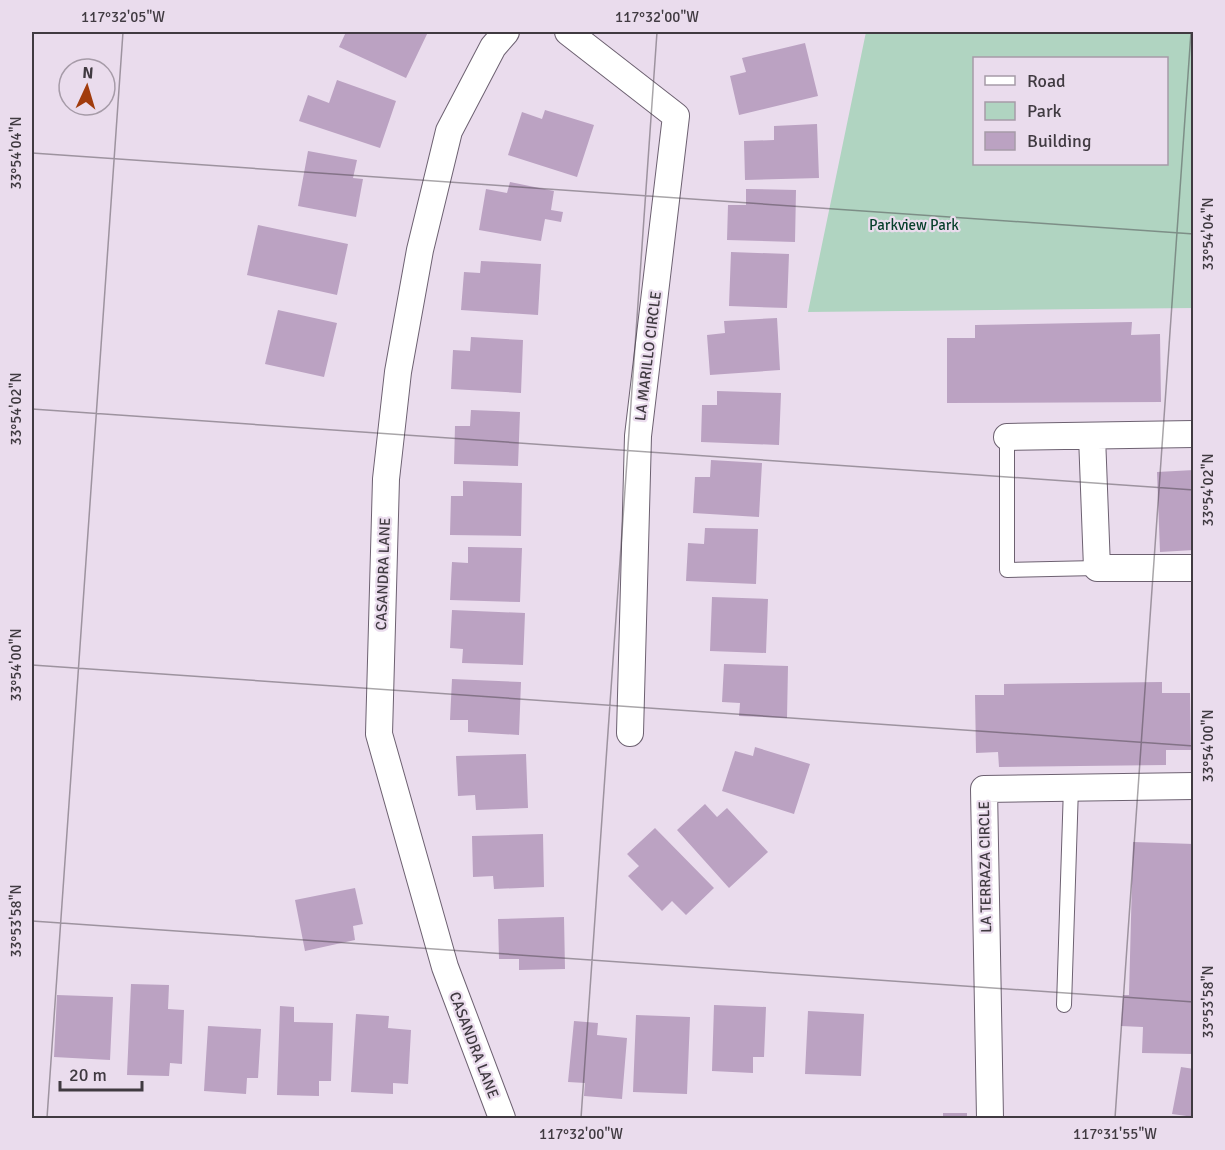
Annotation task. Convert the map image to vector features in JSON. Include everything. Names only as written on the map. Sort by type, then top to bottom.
[{"type":"street","name":"CASANDRA LANE","points":[[502,1119],[445,967],[379,734],[386,479],[398,372],[416,272],[449,131],[493,46],[506,32]]},
{"type":"street","name":"LA MARILLO CIRCLE","points":[[568,32],[676,116],[638,436],[630,733]]},
{"type":"street","points":[[1007,437],[1194,434]]},
{"type":"street","points":[[1092,436],[1097,568],[1194,568]]},
{"type":"street","name":"LA TERRAZA CIRCLE","points":[[990,1119],[984,789],[1194,786]]},
{"type":"lane","points":[[1007,437],[1007,570],[1097,568]]},
{"type":"lane","points":[[1064,1005],[1071,788]]},
{"type":"green space","name":"Parkview Park","points":[[866,32],[1193,32],[1193,308],[808,312]]},
{"type":"building","points":[[346,32],[428,32],[406,78],[339,47]]},
{"type":"building","points":[[805,43],[818,96],[739,115],[730,76],[746,72],[742,58]]},
{"type":"building","points":[[337,80],[396,101],[380,148],[299,121],[308,95],[329,103]]},
{"type":"building","points":[[545,110],[594,125],[577,177],[508,155],[522,112],[542,119]]},
{"type":"building","points":[[817,124],[819,178],[745,180],[744,141],[774,140],[774,126]]},
{"type":"building","points":[[308,151],[357,160],[353,178],[363,179],[356,217],[298,206]]},
{"type":"building","points":[[510,182],[554,191],[551,210],[563,212],[561,222],[545,219],[541,241],[479,230],[486,189],[507,193]]},
{"type":"building","points":[[746,189],[796,190],[795,242],[727,240],[728,205],[746,205]]},
{"type":"building","points":[[258,225],[348,244],[337,295],[247,275]]},
{"type":"building","points":[[731,252],[789,254],[787,308],[729,306]]},
{"type":"building","points":[[481,261],[541,264],[538,315],[461,310],[464,272],[480,273]]},
{"type":"building","points":[[278,310],[337,323],[324,377],[265,364]]},
{"type":"building","points":[[777,318],[780,370],[710,375],[707,335],[725,333],[724,321]]},
{"type":"building","points":[[1132,322],[1131,335],[1160,334],[1161,402],[947,403],[947,338],[975,338],[975,325]]},
{"type":"building","points":[[471,337],[523,340],[521,393],[451,389],[453,350],[470,351]]},
{"type":"building","points":[[717,391],[781,393],[779,445],[701,442],[702,405],[717,405]]},
{"type":"building","points":[[471,410],[520,412],[518,466],[454,464],[455,426],[470,426]]},
{"type":"building","points":[[711,460],[762,463],[759,517],[693,513],[695,477],[710,477]]},
{"type":"building","points":[[1194,470],[1194,550],[1160,552],[1157,472]]},
{"type":"building","points":[[463,481],[522,483],[521,536],[450,535],[451,496],[463,496]]},
{"type":"building","points":[[705,528],[758,529],[756,584],[686,581],[688,543],[704,544]]},
{"type":"building","points":[[468,547],[522,548],[520,602],[450,600],[452,562],[468,563]]},
{"type":"building","points":[[712,597],[768,599],[766,653],[710,651]]},
{"type":"building","points":[[452,610],[525,613],[523,665],[462,663],[463,649],[450,648]]},
{"type":"building","points":[[724,664],[788,666],[787,718],[739,716],[740,703],[722,702]]},
{"type":"building","points":[[452,679],[521,682],[519,735],[468,732],[468,720],[450,720]]},
{"type":"building","points":[[1162,682],[1162,693],[1190,693],[1191,750],[1166,750],[1166,765],[999,767],[998,752],[976,753],[975,695],[1004,695],[1004,684]]},
{"type":"building","points":[[755,747],[810,764],[794,814],[722,791],[735,751],[753,756]]},
{"type":"building","points":[[526,754],[528,808],[476,810],[475,795],[458,796],[456,756]]},
{"type":"building","points":[[705,804],[717,817],[727,808],[768,852],[729,888],[677,830]]},
{"type":"building","points":[[655,828],[714,888],[686,915],[672,901],[662,911],[628,876],[639,866],[627,854]]},
{"type":"building","points":[[543,834],[544,887],[494,889],[493,876],[473,877],[472,836]]},
{"type":"building","points":[[1133,842],[1194,844],[1194,1054],[1142,1053],[1143,1027],[1121,1026],[1123,995],[1129,995]]},
{"type":"building","points":[[355,888],[363,924],[353,926],[355,940],[305,951],[295,900]]},
{"type":"building","points":[[564,917],[565,969],[519,970],[519,959],[499,959],[498,919]]},
{"type":"building","points":[[131,984],[169,985],[168,1009],[184,1010],[182,1064],[170,1063],[169,1076],[127,1075]]},
{"type":"building","points":[[57,995],[113,997],[110,1060],[54,1057]]},
{"type":"building","points":[[714,1005],[766,1007],[764,1057],[753,1057],[753,1073],[712,1071]]},
{"type":"building","points":[[280,1006],[294,1007],[294,1022],[333,1023],[331,1081],[319,1081],[319,1096],[277,1095]]},
{"type":"building","points":[[808,1011],[864,1014],[861,1076],[805,1074]]},
{"type":"building","points":[[356,1014],[389,1016],[388,1028],[411,1030],[408,1084],[393,1083],[393,1094],[351,1092]]},
{"type":"building","points":[[636,1015],[690,1017],[687,1094],[633,1092]]},
{"type":"building","points":[[574,1021],[598,1023],[597,1035],[627,1038],[622,1099],[584,1096],[585,1083],[568,1082]]},
{"type":"building","points":[[208,1026],[261,1029],[258,1078],[247,1078],[246,1094],[204,1091]]},
{"type":"building","points":[[1181,1067],[1194,1069],[1194,1117],[1172,1114]]},
{"type":"building","points":[[943,1113],[967,1113],[967,1118],[943,1118]]}]
